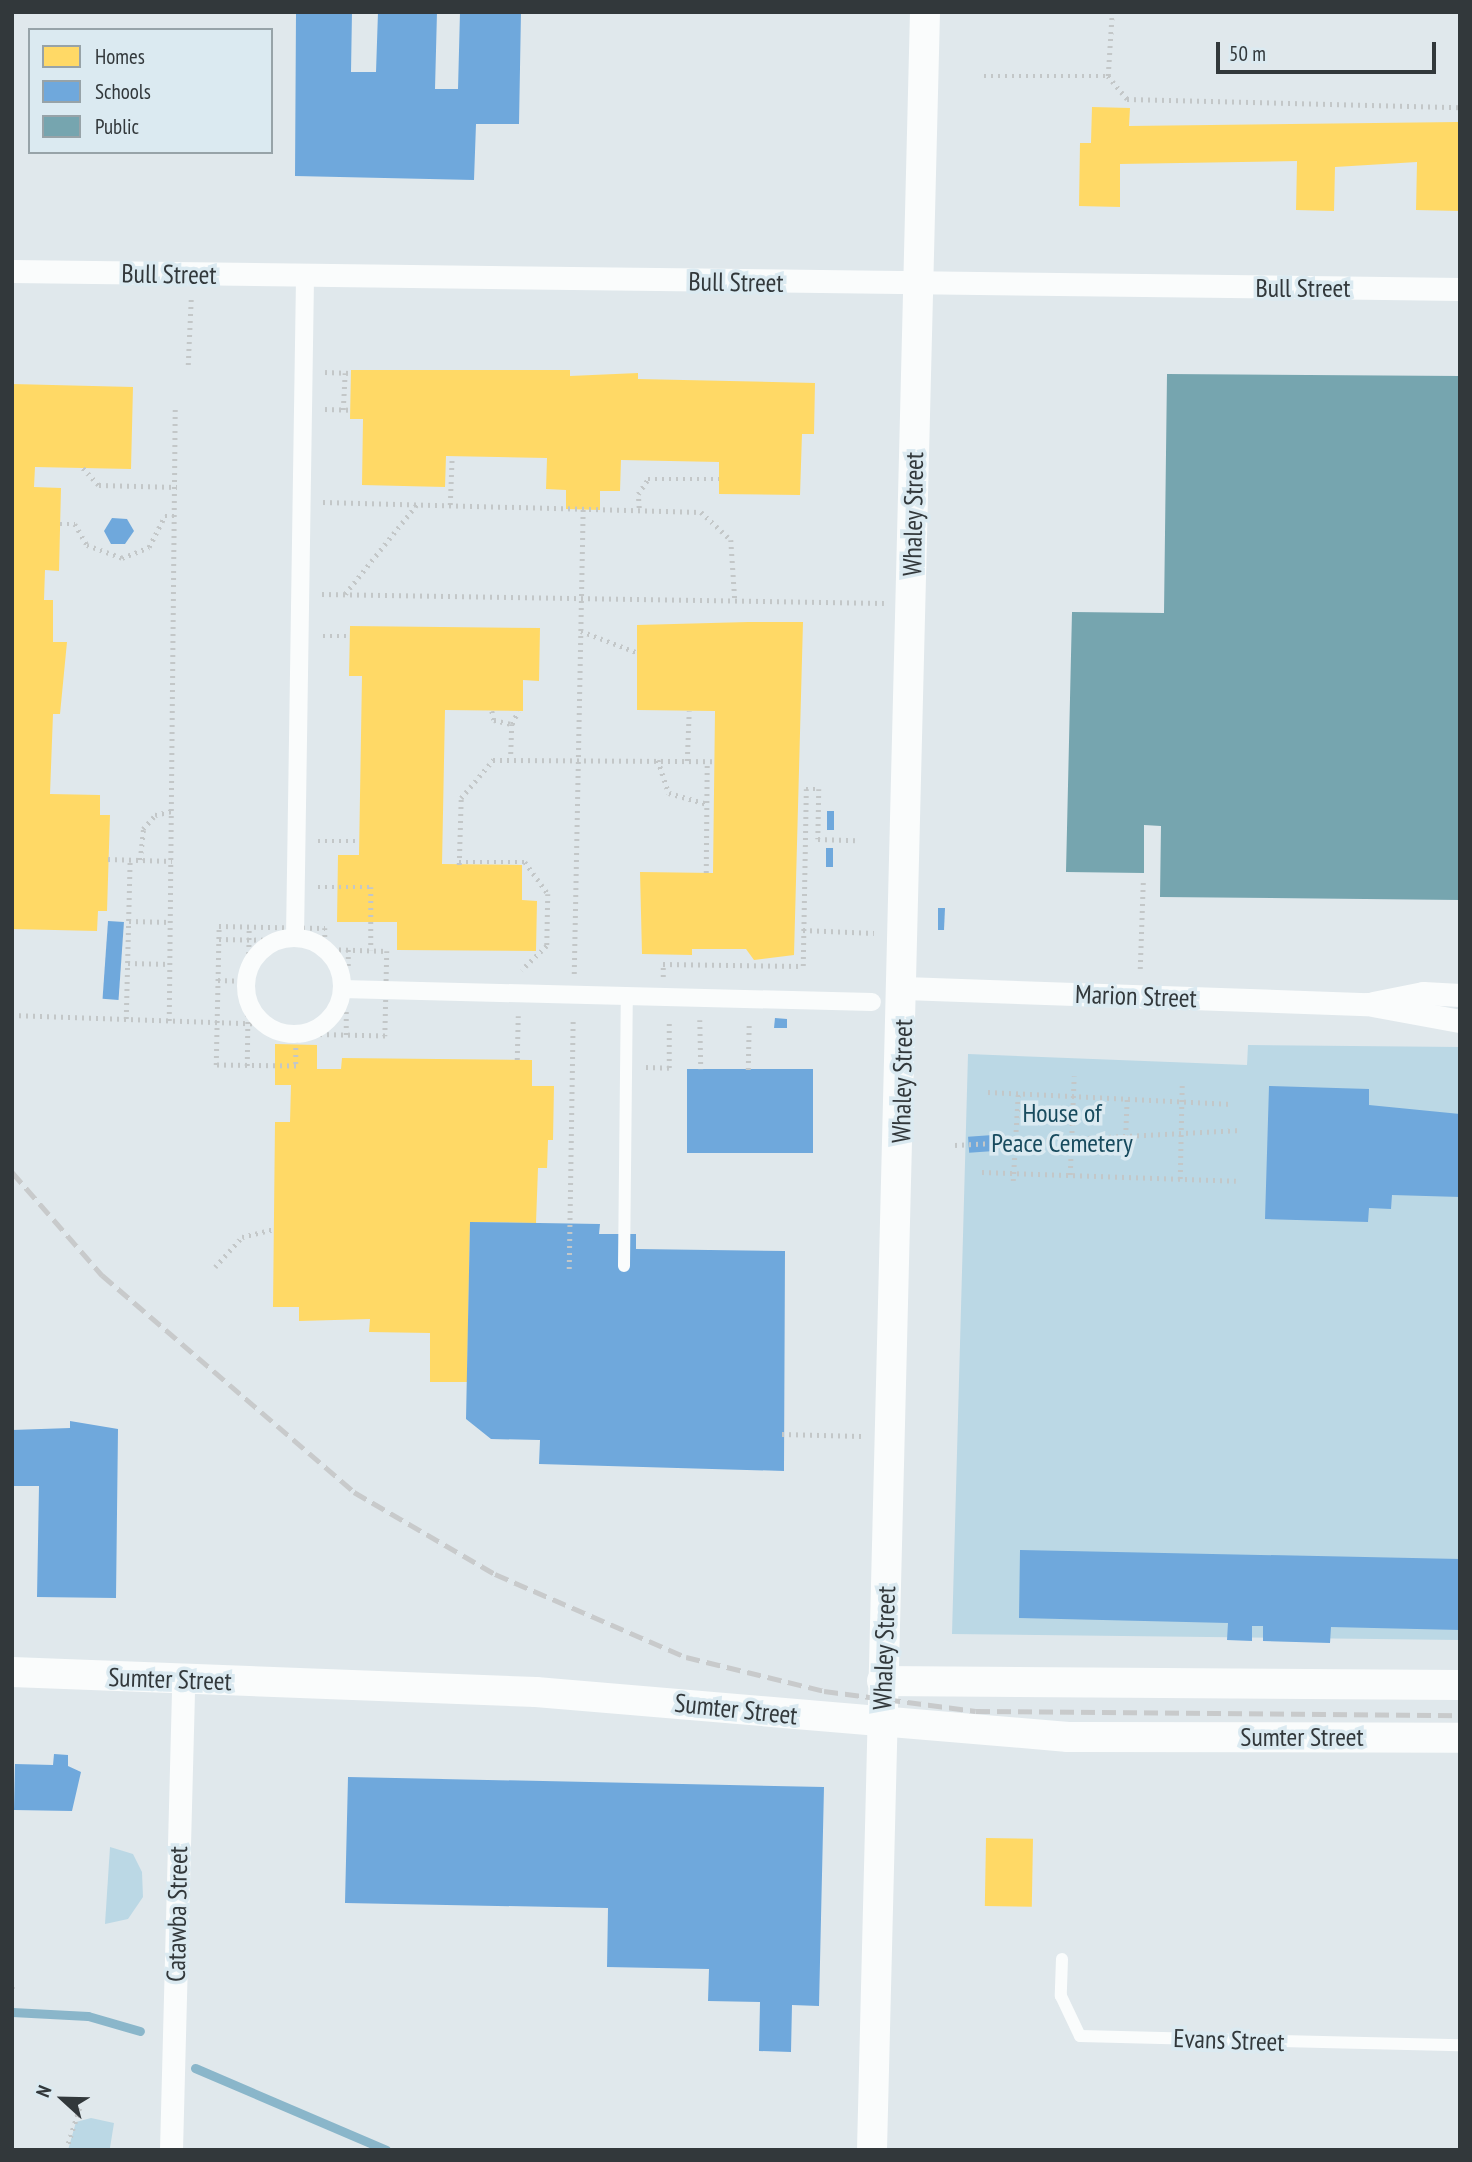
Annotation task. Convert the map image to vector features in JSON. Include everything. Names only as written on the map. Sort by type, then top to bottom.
[{"type":"street","name":"Whaley Street","points":[[872,2150],[882,1681],[904,988],[917,285],[925,12]]},
{"type":"street","name":"Bull Street","points":[[12,271],[917,285],[1460,289]]},
{"type":"street","points":[[290,935],[325,949],[338,964],[342,989],[330,1018],[296,1034],[256,1024],[247,985],[254,959],[290,935],[296,887],[305,276]]},
{"type":"street","name":"Marion Street","points":[[904,988],[1367,1004],[1460,1021]]},
{"type":"street","points":[[342,989],[872,1002]]},
{"type":"street","name":"Marion Street","points":[[1367,1004],[1423,993],[1460,995]]},
{"type":"street","name":"Sumter Street","points":[[12,1672],[536,1692],[881,1726],[1068,1737],[1460,1738]]},
{"type":"street","name":"Catawba Street","points":[[171,2150],[183,1679]]},
{"type":"street","name":"Sumter Street","points":[[882,1681],[1460,1685]]},
{"type":"lane","points":[[624,1266],[627,996]]},
{"type":"lane","name":"Evans Street","points":[[1062,1959],[1061,1996],[1080,2036],[1460,2045]]},
{"type":"path","points":[[1112,12],[1108,76],[1127,99],[1460,107]]},
{"type":"path","points":[[984,76],[1108,76]]},
{"type":"path","points":[[188,365],[191,274]]},
{"type":"path","points":[[343,410],[345,373]]},
{"type":"path","points":[[169,1021],[177,516],[176,406]]},
{"type":"path","points":[[450,505],[452,456]]},
{"type":"path","points":[[83,468],[99,485],[177,487]]},
{"type":"path","points":[[639,508],[638,494],[648,479],[719,479]]},
{"type":"path","points":[[302,502],[688,509],[719,523],[735,553],[735,600]]},
{"type":"path","points":[[345,594],[418,504]]},
{"type":"path","points":[[569,1269],[583,509]]},
{"type":"path","points":[[60,524],[75,524],[87,545],[122,558],[149,547],[165,516],[177,516]]},
{"type":"path","points":[[300,593],[884,603]]},
{"type":"path","points":[[581,631],[636,652]]},
{"type":"path","points":[[492,711],[494,720],[512,724]]},
{"type":"path","points":[[511,758],[512,724],[518,711]]},
{"type":"path","points":[[687,761],[689,711]]},
{"type":"path","points":[[517,1060],[518,973],[547,946],[548,894],[525,862],[459,863],[466,787],[493,760],[511,758],[714,761]]},
{"type":"path","points":[[659,760],[669,793],[707,804]]},
{"type":"path","points":[[706,873],[707,761]]},
{"type":"path","points":[[663,971],[663,964],[803,966],[806,789],[819,789],[818,839],[855,839]]},
{"type":"path","points":[[140,860],[143,829],[155,815],[172,811]]},
{"type":"path","points":[[296,841],[360,841]]},
{"type":"path","points":[[108,859],[172,861]]},
{"type":"path","points":[[126,1019],[130,860]]},
{"type":"path","points":[[1140,969],[1143,881]]},
{"type":"path","points":[[296,887],[371,887],[370,950]]},
{"type":"path","points":[[129,921],[171,922]]},
{"type":"path","points":[[219,939],[249,940],[290,935],[325,928],[325,949],[387,951],[385,1036],[296,1034],[296,1066],[216,1065],[219,926],[249,926],[290,935]]},
{"type":"path","points":[[247,1066],[256,1024],[247,985],[249,926]]},
{"type":"path","points":[[803,930],[874,933]]},
{"type":"path","points":[[128,963],[170,964]]},
{"type":"path","points":[[218,980],[247,985]]},
{"type":"path","points":[[626,1067],[669,1068],[669,997]]},
{"type":"path","points":[[700,998],[701,1069]]},
{"type":"path","points":[[748,1070],[750,999]]},
{"type":"path","points":[[12,1015],[256,1024]]},
{"type":"path","points":[[1070,1175],[1074,1076]]},
{"type":"path","points":[[1180,1179],[1182,1081]]},
{"type":"path","points":[[988,1092],[1232,1104]]},
{"type":"path","points":[[1013,1181],[1018,1094]]},
{"type":"path","points":[[1125,1144],[1127,1099]]},
{"type":"path","points":[[955,1145],[1241,1130]]},
{"type":"path","points":[[982,1172],[1236,1181]]},
{"type":"path","points":[[215,1267],[242,1237],[274,1229]]},
{"type":"path","points":[[782,1434],[861,1436]]},
{"type":"path","points":[[66,2150],[80,2106]]},
{"type":"green space","name":"House of Peace Cemetery","points":[[1248,1045],[1460,1047],[1460,1640],[952,1634],[968,1054],[1247,1065]]},
{"type":"green space","points":[[110,1847],[133,1854],[142,1872],[143,1897],[128,1919],[105,1924]]},
{"type":"green space","points":[[91,2118],[114,2123],[110,2148],[116,2150],[68,2150],[76,2122]]},
{"type":"building: Homes","points":[[1092,107],[1130,108],[1129,126],[1458,122],[1460,211],[1416,210],[1417,162],[1335,167],[1334,211],[1296,210],[1297,161],[1120,164],[1120,207],[1079,206],[1080,143],[1091,143]]},
{"type":"building: Homes","points":[[351,370],[570,370],[570,376],[638,373],[638,379],[815,383],[814,434],[802,434],[800,495],[719,494],[719,462],[621,460],[620,491],[600,491],[600,510],[566,509],[566,490],[546,489],[547,458],[446,456],[445,487],[362,485],[363,419],[350,419]]},
{"type":"building: Homes","points":[[12,384],[133,387],[131,469],[35,467],[34,487],[61,488],[59,571],[45,570],[44,600],[53,600],[53,642],[67,642],[60,714],[53,714],[50,794],[100,795],[100,815],[110,815],[107,911],[98,911],[97,931],[12,929]]},
{"type":"building: Homes","points":[[803,622],[794,955],[754,960],[746,949],[692,949],[692,955],[642,954],[640,872],[713,873],[715,711],[637,710],[637,625]]},
{"type":"building: Homes","points":[[350,626],[540,628],[539,681],[523,680],[523,711],[445,710],[442,864],[522,865],[522,900],[537,901],[536,951],[397,950],[397,922],[337,922],[338,855],[359,855],[362,676],[349,676]]},
{"type":"building: Homes","points":[[275,1044],[317,1045],[317,1069],[341,1069],[342,1058],[532,1060],[532,1086],[554,1086],[553,1140],[548,1140],[547,1168],[538,1168],[536,1223],[470,1222],[467,1382],[430,1382],[430,1333],[369,1332],[370,1319],[299,1321],[299,1307],[273,1307],[275,1122],[290,1122],[291,1085],[275,1085]]},
{"type":"building: Homes","points":[[986,1838],[1033,1839],[1032,1907],[985,1906]]},
{"type":"building: Schools","points":[[296,12],[352,12],[351,72],[376,72],[378,12],[437,12],[435,89],[458,89],[460,12],[521,12],[519,124],[476,124],[474,180],[295,176]]},
{"type":"building: Schools","points":[[112,518],[127,519],[134,531],[125,544],[111,544],[104,531]]},
{"type":"building: Schools","points":[[827,811],[834,811],[834,830],[827,830]]},
{"type":"building: Schools","points":[[826,848],[833,848],[833,867],[826,867]]},
{"type":"building: Schools","points":[[938,908],[945,908],[944,930],[938,930]]},
{"type":"building: Schools","points":[[108,921],[124,922],[119,1000],[103,999]]},
{"type":"building: Schools","points":[[775,1018],[787,1019],[787,1028],[774,1028]]},
{"type":"building: Schools","points":[[687,1069],[813,1069],[813,1153],[687,1153]]},
{"type":"building: Schools","points":[[1269,1086],[1369,1089],[1369,1105],[1460,1114],[1460,1197],[1392,1195],[1391,1209],[1369,1208],[1368,1222],[1265,1219]]},
{"type":"building: Schools","points":[[993,1135],[994,1151],[969,1153],[968,1137]]},
{"type":"building: Schools","points":[[470,1222],[600,1224],[599,1234],[636,1234],[636,1249],[785,1251],[784,1471],[539,1464],[540,1440],[491,1439],[466,1419]]},
{"type":"building: Schools","points":[[70,1421],[118,1429],[116,1598],[37,1597],[39,1486],[12,1486],[12,1430],[70,1428]]},
{"type":"building: Schools","points":[[1020,1550],[1460,1559],[1460,1630],[1331,1627],[1330,1643],[1263,1641],[1263,1626],[1252,1626],[1252,1641],[1227,1640],[1228,1623],[1019,1618]]},
{"type":"building: Schools","points":[[54,1754],[68,1755],[68,1766],[81,1772],[72,1811],[14,1810],[15,1764],[53,1765]]},
{"type":"building: Schools","points":[[348,1777],[824,1787],[819,2006],[792,2005],[791,2052],[759,2051],[760,2002],[708,2001],[709,1969],[607,1967],[608,1908],[345,1903]]},
{"type":"building: Public","points":[[1167,374],[1460,376],[1460,900],[1160,897],[1161,826],[1144,825],[1144,873],[1066,872],[1072,612],[1164,613]]},
{"type":"waterway","points":[[12,2012],[88,2016],[140,2031]]},
{"type":"waterway","points":[[195,2068],[386,2150]]},
{"type":"railway","points":[[12,1172],[102,1275],[354,1492],[495,1574],[686,1657],[824,1691],[976,1711],[1460,1715]]}]
